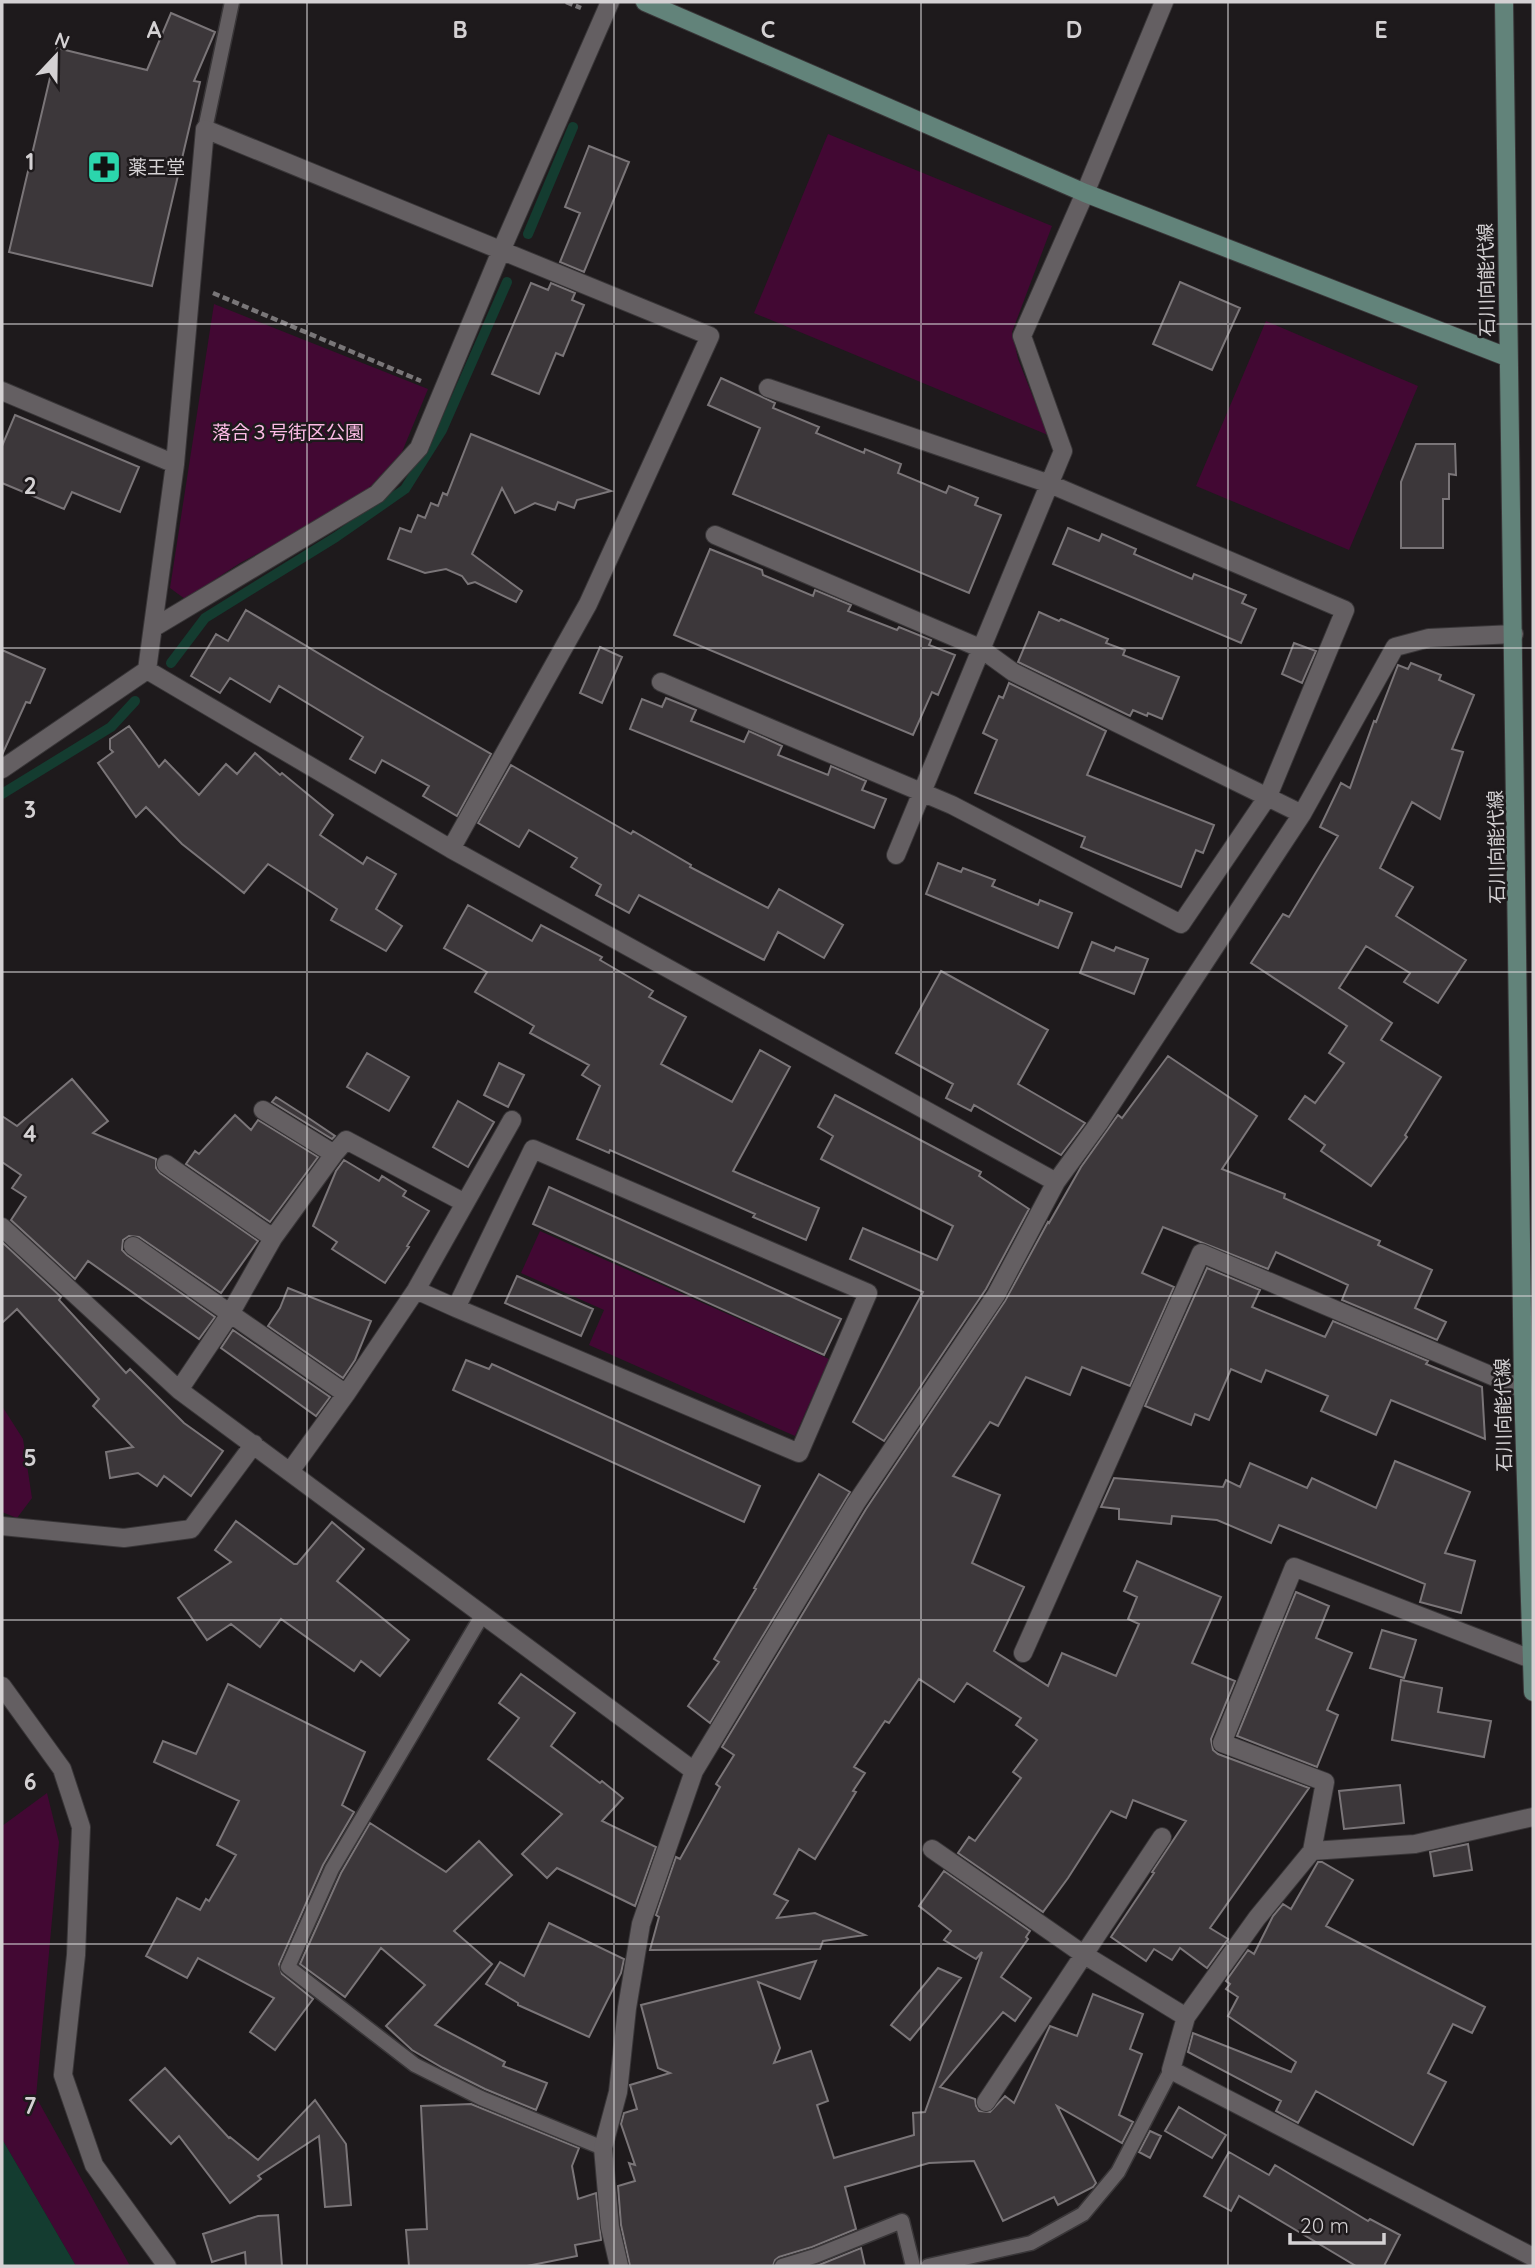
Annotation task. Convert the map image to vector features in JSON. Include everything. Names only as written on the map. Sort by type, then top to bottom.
[{"type":"main road","points":[[645,2],[1085,193],[1507,357]]},
{"type":"main road","name":"石川向能代線","points":[[1504,2],[1523,1389],[1533,1692]]},
{"type":"street","points":[[153,628],[377,494],[419,448],[500,251],[610,2]]},
{"type":"street","points":[[896,855],[1063,451],[1022,336],[1164,2]]},
{"type":"street","points":[[2,769],[147,670],[175,464],[205,130],[710,336],[588,604],[451,849]]},
{"type":"street","points":[[661,682],[952,805],[1181,924],[1268,796],[1345,610],[1050,484],[768,388]]},
{"type":"street","points":[[2,391],[175,464]]},
{"type":"street","points":[[715,535],[980,648],[1013,672],[1302,814]]},
{"type":"street","points":[[619,2266],[610,2227],[603,2148],[618,2092],[627,2008],[641,1924],[694,1771],[856,1503],[996,1295],[1056,1182],[1099,1123],[1302,814],[1395,647],[1429,638],[1514,634]]},
{"type":"street","points":[[147,670],[451,849],[1056,1182]]},
{"type":"street","points":[[263,1110],[334,1154]]},
{"type":"street","points":[[291,1470],[416,1290],[512,1120]]},
{"type":"street","points":[[179,1390],[230,1314],[273,1238],[346,1140],[465,1203]]},
{"type":"street","points":[[416,1290],[456,1308],[799,1453],[868,1293],[533,1149],[456,1308]]},
{"type":"street","points":[[166,1164],[273,1238]]},
{"type":"street","points":[[2,1227],[179,1390],[291,1470],[694,1771]]},
{"type":"street","points":[[134,1247],[346,1394]]},
{"type":"street","points":[[1023,1653],[1201,1253],[1523,1389]]},
{"type":"street","points":[[2,1526],[124,1538],[191,1529],[254,1444]]},
{"type":"street","points":[[1531,1659],[1294,1567],[1222,1743],[1325,1782],[1312,1851],[1257,1918],[1186,2017],[1171,2070],[1533,2257]]},
{"type":"street","points":[[2,1686],[62,1769],[81,1827],[76,1955],[63,2075],[94,2165],[167,2266]]},
{"type":"street","points":[[1312,1851],[1415,1844],[1533,1817]]},
{"type":"street","points":[[986,2102],[1162,1837]]},
{"type":"street","points":[[932,1849],[1083,1954],[1186,2017]]},
{"type":"lane","points":[[205,130],[232,2]]},
{"type":"lane","points":[[483,1614],[332,1870],[288,1966],[415,2064],[481,2098],[603,2148]]},
{"type":"lane","points":[[928,2266],[1031,2243],[1083,2214],[1118,2172],[1171,2070]]},
{"type":"lane","points":[[782,2266],[815,2256],[902,2221],[913,2266]]},
{"type":"path","points":[[190,283],[443,390]]},
{"type":"green space","points":[[828,134],[1052,226],[1012,332],[1018,359],[1048,435],[754,313]]},
{"type":"green space","name":"落合３号街区公園","points":[[214,304],[428,389],[402,452],[357,501],[240,563],[185,599],[170,588]]},
{"type":"green space","points":[[1266,321],[1418,386],[1349,550],[1196,486]]},
{"type":"green space","points":[[540,1231],[829,1359],[795,1436],[589,1345],[604,1310],[521,1273]]},
{"type":"green space","points":[[2,1406],[23,1439],[32,1498],[17,1518],[2,1512]]},
{"type":"green space","points":[[47,1793],[59,1842],[36,2097],[130,2266],[76,2266],[2,2139],[2,1826]]},
{"type":"shaded area","points":[[2,2139],[76,2266],[2,2266]]},
{"type":"building","name":"薬王堂","points":[[171,13],[215,32],[194,81],[200,82],[152,286],[9,252],[57,48],[147,70]]},
{"type":"building","points":[[589,146],[629,162],[584,272],[560,262],[580,213],[565,207]]},
{"type":"building","points":[[1180,282],[1240,308],[1212,370],[1153,344]]},
{"type":"building","points":[[531,283],[548,290],[551,283],[575,293],[572,300],[584,305],[563,356],[556,353],[539,394],[492,374]]},
{"type":"building","points":[[721,378],[775,403],[773,408],[819,427],[816,433],[864,453],[865,449],[901,464],[898,473],[946,493],[949,486],[978,498],[975,505],[1001,515],[969,593],[733,494],[760,428],[708,405]]},
{"type":"building","points":[[15,415],[139,467],[120,512],[72,492],[64,509],[2,483],[2,446]]},
{"type":"building","points":[[471,434],[611,491],[577,500],[574,508],[558,502],[555,510],[535,503],[515,513],[502,488],[472,554],[522,591],[516,602],[475,582],[468,584],[462,576],[446,569],[425,573],[388,559],[400,528],[411,532],[418,515],[425,518],[431,503],[438,506],[443,493],[447,495]]},
{"type":"building","points":[[1416,444],[1455,444],[1456,475],[1449,474],[1449,499],[1443,499],[1443,548],[1401,548],[1401,482]]},
{"type":"building","points":[[1068,528],[1099,541],[1102,534],[1136,549],[1134,554],[1192,579],[1194,574],[1246,595],[1242,603],[1256,609],[1241,643],[1053,564]]},
{"type":"building","points":[[710,549],[762,570],[763,575],[813,596],[815,590],[851,605],[848,611],[931,640],[929,645],[955,655],[938,695],[932,692],[913,735],[674,635]]},
{"type":"building","points":[[246,610],[491,754],[457,816],[423,796],[429,786],[382,760],[375,773],[350,759],[363,737],[279,686],[270,702],[230,678],[220,693],[191,676],[216,634],[228,641]]},
{"type":"building","points":[[1039,612],[1108,639],[1106,643],[1125,650],[1123,655],[1179,677],[1162,719],[1133,710],[1130,716],[1018,662]]},
{"type":"building","points":[[1294,643],[1316,651],[1302,683],[1282,674]]},
{"type":"building","points":[[600,647],[622,657],[602,703],[580,693]]},
{"type":"building","points":[[2,650],[45,669],[30,703],[26,702],[2,755]]},
{"type":"building","points":[[1411,663],[1441,675],[1439,680],[1474,695],[1452,749],[1463,752],[1440,819],[1412,802],[1380,868],[1413,887],[1396,916],[1466,960],[1438,1003],[1404,982],[1410,973],[1366,946],[1339,988],[1392,1023],[1381,1040],[1441,1077],[1405,1135],[1407,1137],[1371,1186],[1321,1151],[1325,1145],[1289,1119],[1305,1096],[1315,1103],[1344,1063],[1329,1053],[1347,1026],[1251,963],[1283,914],[1289,917],[1338,836],[1320,827],[1341,783],[1350,788],[1398,665],[1408,669]]},
{"type":"building","points":[[1009,683],[1106,731],[1087,775],[1214,825],[1203,853],[1196,850],[1181,887],[1081,847],[1085,837],[975,793],[997,740],[983,733],[999,696],[1003,698]]},
{"type":"building","points":[[666,698],[696,710],[691,721],[744,742],[749,731],[782,746],[778,755],[828,775],[831,766],[866,781],[862,790],[886,799],[874,828],[630,729],[642,699],[662,707]]},
{"type":"building","points":[[129,726],[159,767],[165,760],[199,795],[226,764],[237,774],[255,753],[333,815],[320,835],[363,864],[367,857],[396,874],[376,909],[402,926],[386,951],[331,920],[337,909],[268,864],[244,893],[182,844],[146,807],[136,817],[98,763],[113,752],[110,749],[110,739]]},
{"type":"building","points":[[511,765],[768,908],[779,889],[843,925],[824,958],[778,932],[764,960],[639,895],[629,913],[596,895],[601,885],[571,867],[577,858],[529,830],[519,847],[478,823]]},
{"type":"building","points":[[938,863],[961,872],[963,868],[995,880],[992,886],[1038,905],[1040,900],[1072,913],[1058,948],[926,894]]},
{"type":"building","points":[[468,905],[532,941],[541,925],[602,957],[600,960],[653,991],[649,997],[686,1017],[661,1064],[732,1102],[760,1050],[790,1067],[733,1171],[819,1208],[806,1240],[753,1217],[755,1214],[610,1150],[609,1153],[577,1139],[600,1086],[582,1075],[589,1065],[530,1033],[534,1026],[475,992],[487,972],[444,948]]},
{"type":"building","points":[[1092,942],[1114,951],[1116,947],[1148,959],[1134,994],[1080,973]]},
{"type":"building","points":[[941,971],[1048,1030],[1018,1084],[1085,1123],[1061,1155],[974,1105],[971,1111],[946,1098],[953,1084],[896,1053]]},
{"type":"building","points":[[367,1053],[409,1077],[389,1111],[347,1087]]},
{"type":"building","points":[[1168,1056],[1257,1116],[1222,1169],[1285,1194],[1284,1198],[1380,1241],[1378,1245],[1432,1270],[1415,1308],[1446,1322],[1437,1340],[1342,1300],[1348,1285],[1276,1252],[1268,1269],[1163,1227],[1142,1273],[1174,1287],[1130,1386],[1082,1367],[1070,1395],[1026,1377],[998,1426],[990,1422],[953,1476],[1000,1495],[972,1563],[1024,1587],[994,1651],[1048,1686],[1062,1653],[1116,1676],[1139,1624],[1128,1619],[1137,1597],[1124,1591],[1137,1561],[1221,1597],[1192,1663],[1235,1681],[1211,1739],[1213,1750],[1309,1788],[1210,1928],[1228,1939],[1207,1968],[1180,1948],[1172,1960],[1154,1949],[1146,1961],[1111,1937],[1186,1821],[1133,1800],[1126,1818],[1111,1811],[1043,1912],[958,1853],[969,1837],[975,1841],[1021,1778],[1013,1772],[1037,1740],[1016,1725],[1021,1718],[967,1683],[954,1702],[919,1679],[889,1723],[885,1721],[854,1767],[865,1773],[815,1859],[799,1849],[774,1894],[788,1901],[777,1918],[815,1913],[865,1935],[823,1941],[820,1949],[650,1950],[659,1917],[656,1915],[676,1857],[680,1859],[720,1787],[716,1784],[734,1755],[722,1747],[866,1509],[1005,1301],[1081,1167],[1118,1115],[1122,1118]]},
{"type":"building","points":[[499,1063],[524,1075],[508,1107],[484,1095]]},
{"type":"building","points":[[72,1079],[108,1121],[93,1133],[156,1159],[156,1168],[160,1173],[258,1241],[221,1293],[139,1237],[129,1236],[123,1240],[122,1250],[127,1255],[215,1317],[199,1339],[88,1261],[75,1279],[11,1220],[26,1197],[12,1188],[21,1175],[2,1162],[2,1116],[17,1126]]},
{"type":"building","points":[[835,1095],[981,1172],[979,1176],[1029,1209],[986,1289],[884,1441],[853,1422],[923,1292],[850,1259],[863,1228],[937,1260],[953,1226],[821,1159],[833,1136],[818,1127]]},
{"type":"building","points":[[276,1097],[335,1136],[332,1139],[272,1102]]},
{"type":"building","points":[[458,1101],[494,1122],[468,1167],[433,1147]]},
{"type":"building","points":[[235,1115],[251,1130],[258,1120],[318,1157],[270,1222],[186,1164],[195,1151],[199,1154]]},
{"type":"building","points":[[344,1160],[379,1181],[382,1176],[406,1191],[403,1196],[429,1211],[385,1283],[332,1249],[337,1242],[313,1226],[336,1171]]},
{"type":"building","points":[[549,1187],[841,1319],[824,1355],[533,1224]]},
{"type":"building","points":[[2,1242],[61,1297],[59,1300],[126,1373],[130,1369],[184,1423],[223,1451],[191,1496],[164,1476],[157,1486],[138,1473],[110,1478],[106,1452],[133,1447],[93,1406],[99,1399],[17,1309],[2,1323]]},
{"type":"building","points":[[1207,1268],[1260,1290],[1252,1307],[1325,1337],[1333,1321],[1482,1387],[1485,1439],[1391,1400],[1376,1435],[1321,1411],[1328,1396],[1266,1370],[1261,1382],[1231,1369],[1209,1420],[1195,1414],[1191,1425],[1145,1406]]},
{"type":"building","points":[[517,1276],[593,1309],[581,1336],[505,1303]]},
{"type":"building","points":[[288,1288],[371,1321],[355,1360],[343,1378],[268,1326],[280,1308]]},
{"type":"building","points":[[233,1330],[330,1397],[316,1416],[221,1348]]},
{"type":"building","points":[[466,1360],[489,1369],[492,1364],[760,1486],[744,1522],[453,1390]]},
{"type":"building","points":[[1395,1461],[1470,1492],[1445,1553],[1475,1561],[1461,1613],[1420,1602],[1425,1584],[1279,1525],[1271,1543],[1217,1520],[1172,1516],[1171,1524],[1119,1519],[1119,1509],[1101,1507],[1114,1478],[1223,1487],[1226,1480],[1240,1487],[1250,1463],[1307,1488],[1312,1478],[1376,1508]]},
{"type":"building","points":[[819,1474],[850,1492],[710,1723],[688,1706],[719,1662],[714,1659]]},
{"type":"building","points":[[236,1521],[294,1564],[297,1564],[332,1522],[364,1549],[337,1581],[409,1640],[380,1676],[361,1661],[354,1671],[281,1619],[260,1647],[231,1624],[207,1640],[178,1598],[231,1562],[215,1550]]},
{"type":"building","points":[[1296,1592],[1329,1606],[1316,1638],[1352,1653],[1327,1710],[1338,1715],[1317,1767],[1237,1736]]},
{"type":"building","points":[[1382,1630],[1416,1640],[1404,1678],[1370,1668]]},
{"type":"building","points":[[521,1674],[575,1713],[551,1746],[623,1798],[602,1821],[656,1847],[635,1906],[557,1868],[547,1878],[522,1854],[562,1814],[488,1759],[519,1718],[499,1703]]},
{"type":"building","points":[[1401,1680],[1442,1688],[1438,1712],[1491,1721],[1484,1757],[1392,1740]]},
{"type":"building","points":[[228,1684],[365,1752],[342,1805],[354,1812],[323,1865],[279,1964],[282,1974],[313,1999],[275,2050],[250,2032],[274,1998],[198,1958],[187,1978],[146,1956],[177,1898],[200,1910],[206,1899],[209,1901],[236,1855],[217,1845],[239,1801],[154,1762],[163,1741],[196,1754]]},
{"type":"building","points":[[1400,1785],[1404,1823],[1344,1829],[1339,1791]]},
{"type":"building","points":[[370,1823],[446,1872],[479,1841],[512,1875],[454,1931],[492,1964],[435,2025],[505,2062],[503,2066],[547,2083],[536,2110],[443,2068],[412,2050],[386,2026],[425,1985],[381,1948],[345,1997],[300,1964],[341,1873]]},
{"type":"building","points":[[1468,1844],[1472,1870],[1434,1876],[1430,1852]]},
{"type":"building","points":[[1318,1862],[1353,1880],[1326,1926],[1485,2007],[1472,2033],[1453,2024],[1428,2073],[1446,2082],[1413,2145],[1316,2091],[1298,2123],[1276,2111],[1281,2101],[1188,2052],[1193,2033],[1291,2072],[1296,2062],[1228,2016],[1238,1997],[1226,1989],[1230,1984],[1226,1981],[1248,1950],[1254,1954],[1273,1916],[1283,1904],[1291,1909]]},
{"type":"building","points":[[944,1871],[1030,1931],[1026,1937],[1028,1939],[1001,1977],[1031,1998],[1015,2021],[1003,2012],[940,2087],[975,2099],[979,2111],[990,2112],[1005,2096],[1014,2103],[1050,2026],[1077,2036],[1093,1994],[1143,2014],[1130,2049],[1142,2054],[1119,2115],[1133,2122],[1122,2143],[1057,2106],[1096,2183],[1093,2187],[1058,2205],[1054,2197],[1003,2221],[974,2161],[929,2163],[845,2187],[856,2229],[779,2257],[773,2266],[630,2266],[621,2225],[618,2186],[635,2181],[629,2163],[635,2165],[621,2124],[624,2113],[637,2109],[630,2085],[670,2073],[658,2068],[641,2005],[816,1961],[800,1999],[758,1982],[780,2048],[774,2063],[811,2051],[828,2101],[817,2105],[834,2158],[914,2135],[913,2113],[925,2112],[982,1952],[976,1959],[944,1940],[951,1931],[919,1906]]},
{"type":"building","points":[[549,1923],[624,1959],[621,1973],[589,2037],[518,2005],[486,1984],[500,1962],[524,1976]]},
{"type":"building","points":[[938,1968],[961,1978],[910,2040],[891,2025]]},
{"type":"building","points":[[165,2068],[229,2138],[258,2160],[315,2100],[346,2144],[351,2205],[325,2207],[319,2136],[258,2176],[261,2179],[230,2203],[179,2136],[171,2144],[130,2100]]},
{"type":"building","points":[[471,2104],[579,2148],[572,2166],[578,2199],[596,2193],[601,2240],[575,2245],[577,2256],[527,2266],[409,2266],[406,2230],[427,2229],[421,2106]]},
{"type":"building","points":[[1179,2107],[1226,2135],[1212,2158],[1165,2131]]},
{"type":"building","points":[[1150,2131],[1161,2136],[1150,2158],[1139,2152]]},
{"type":"building","points":[[1229,2152],[1269,2175],[1275,2165],[1368,2221],[1370,2219],[1400,2235],[1384,2266],[1356,2266],[1239,2196],[1231,2211],[1204,2196]]},
{"type":"building","points":[[278,2215],[282,2266],[246,2266],[245,2252],[212,2262],[203,2234],[258,2216]]},
{"type":"building","points":[[861,2248],[865,2266],[814,2266],[819,2265]]},
{"type":"waterway","points":[[528,234],[573,127]]},
{"type":"waterway","points":[[171,663],[205,618],[336,537],[405,489],[442,430],[507,282]]},
{"type":"waterway","points":[[2,794],[111,727],[135,701]]},
{"type":"place","name":"薬王堂","points":[[104,167]]}]
